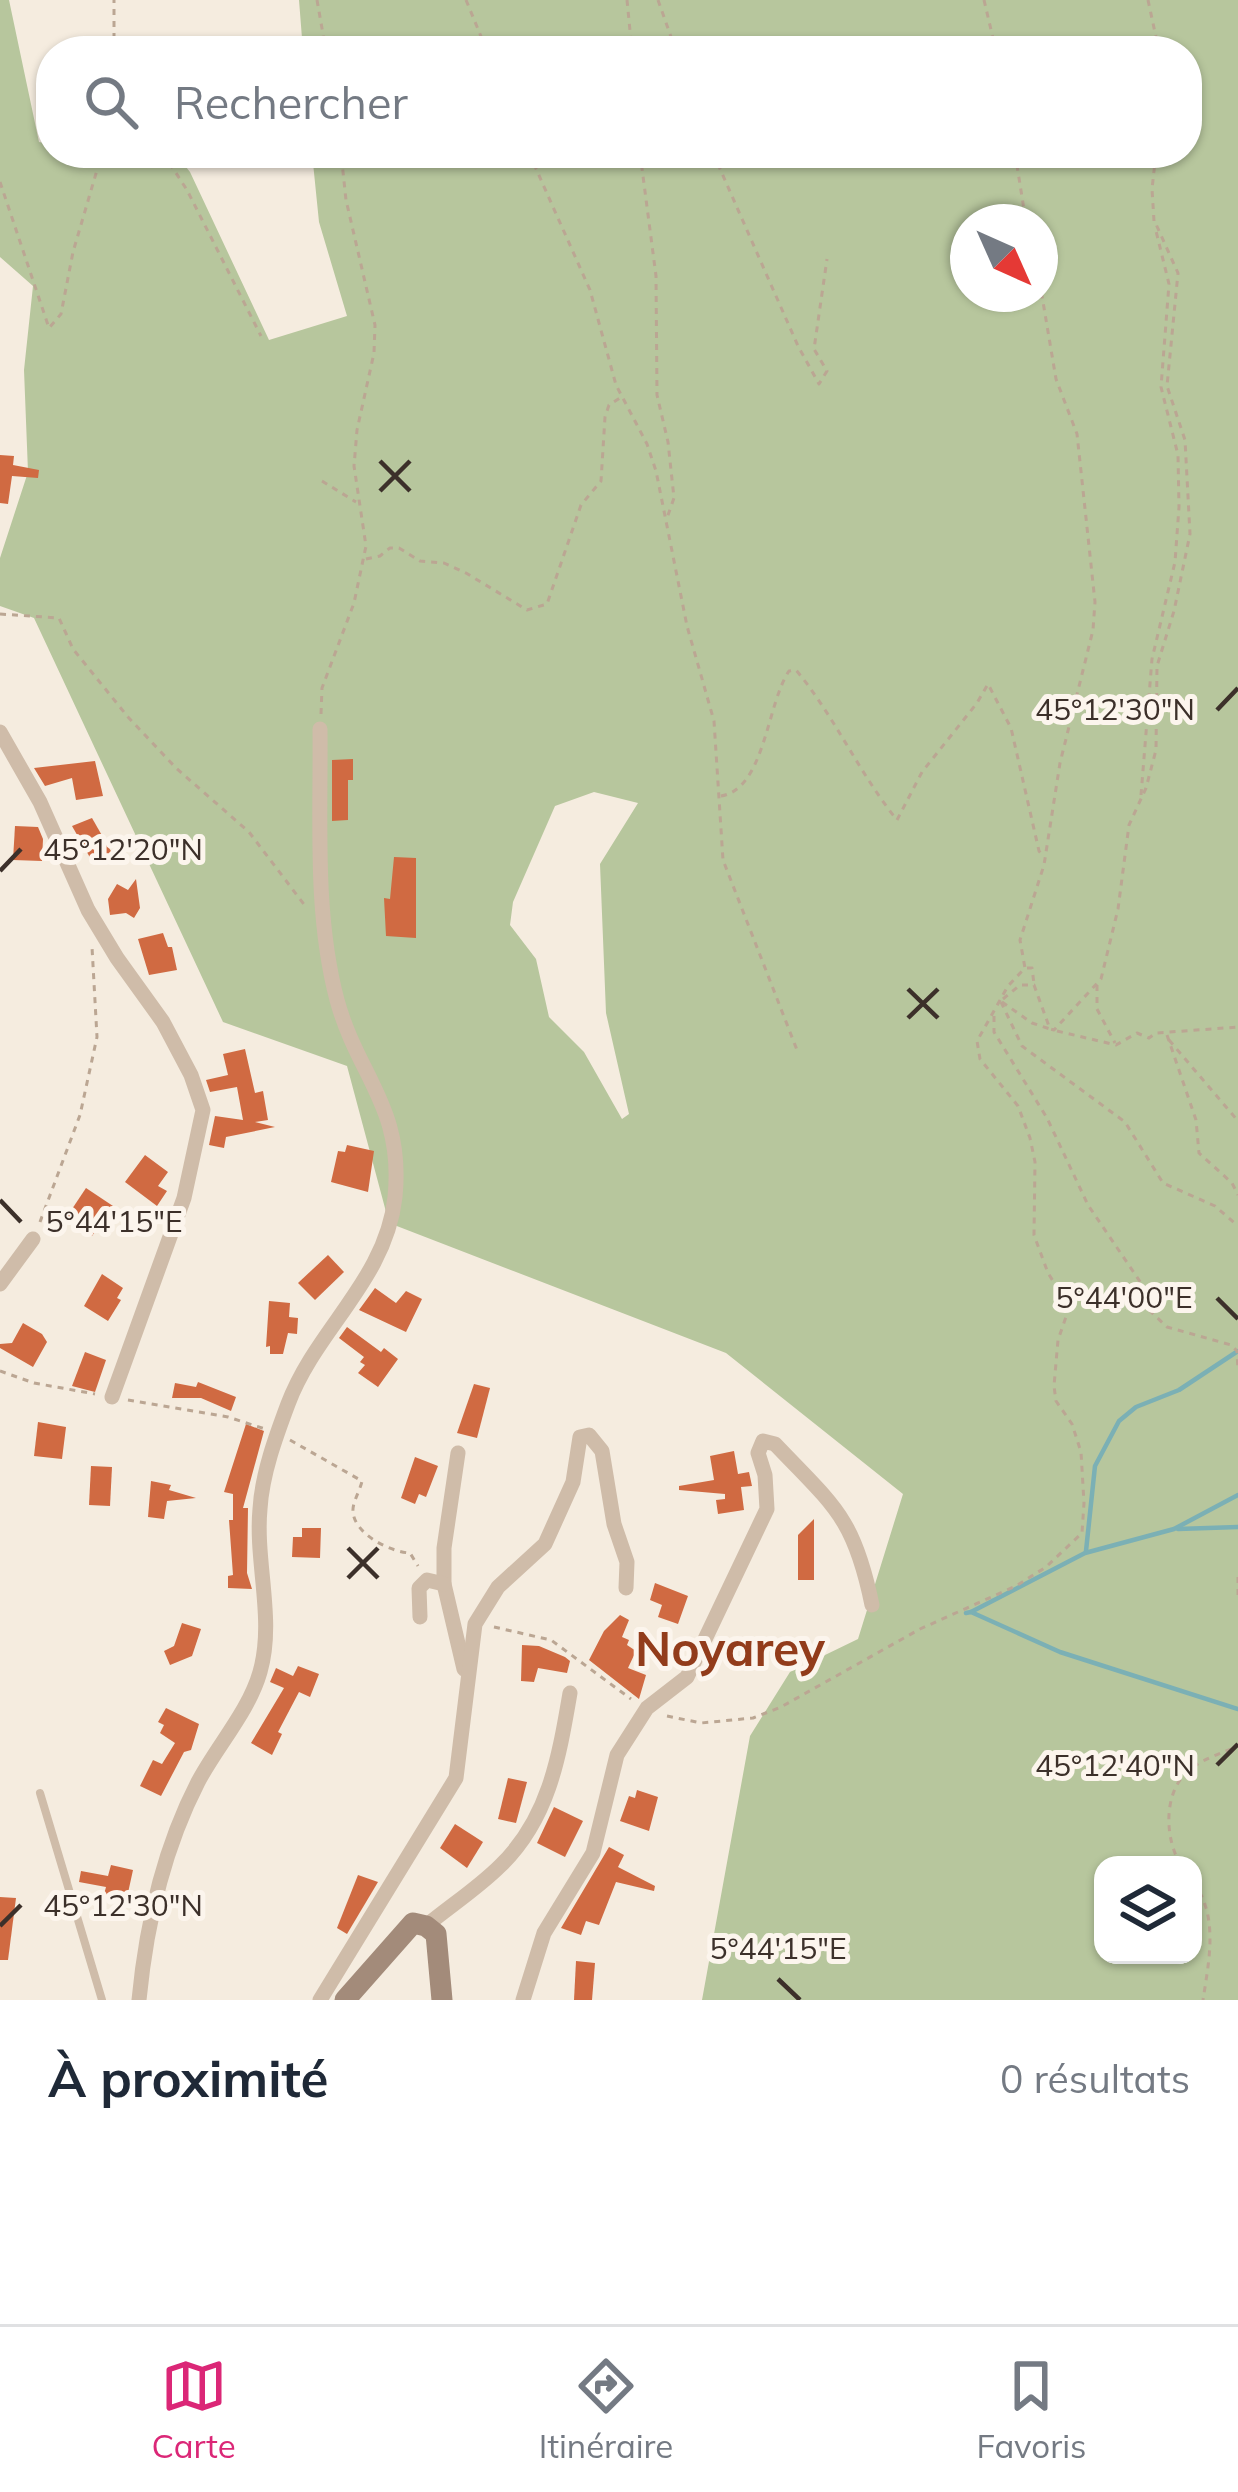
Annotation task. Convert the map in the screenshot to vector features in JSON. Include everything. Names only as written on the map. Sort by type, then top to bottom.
[{"type":"street","points":[[139,2000],[173,1835],[260,1672],[264,1626],[259,1513],[278,1433],[302,1372],[370,1275],[387,1240],[395,1196],[395,1142],[378,1087],[338,1004],[323,932],[320,729]]},
{"type":"street","points":[[0,732],[40,802],[94,922],[163,1022],[203,1110],[184,1198],[112,1397]]},
{"type":"street","points":[[0,1284],[33,1239]]},
{"type":"street","points":[[320,2000],[457,1778],[475,1624],[498,1587],[544,1544],[573,1482],[580,1437],[589,1435],[602,1451],[614,1524],[627,1562],[626,1588]]},
{"type":"street","points":[[523,2000],[544,1933],[593,1853],[617,1755],[646,1708],[687,1677],[767,1509],[758,1453],[763,1441],[776,1444],[846,1521],[860,1551],[872,1605]]},
{"type":"street","points":[[458,1453],[444,1548],[444,1584],[466,1679]]},
{"type":"street","points":[[420,1617],[419,1588],[427,1580],[444,1584]]},
{"type":"street","points":[[426,1926],[498,1869],[520,1845],[545,1802],[556,1769],[570,1693]]},
{"type":"street","points":[[345,2000],[413,1923],[436,1934],[442,2000]]},
{"type":"lane","points":[[40,1792],[102,2000]]},
{"type":"path","points":[[114,36],[115,0]]},
{"type":"path","points":[[317,0],[323,36]]},
{"type":"path","points":[[466,0],[481,36]]},
{"type":"path","points":[[627,0],[631,36]]},
{"type":"path","points":[[658,0],[671,36]]},
{"type":"path","points":[[984,0],[992,36]]},
{"type":"path","points":[[1148,0],[1156,36]]},
{"type":"path","points":[[0,182],[49,328],[61,314],[98,168]]},
{"type":"path","points":[[173,168],[261,336]]},
{"type":"path","points":[[320,729],[322,688],[354,603],[366,546],[357,503],[357,430],[374,352],[375,325],[342,168]]},
{"type":"path","points":[[536,168],[590,290],[622,397],[647,444],[687,626],[714,721],[721,847],[729,879],[797,1050]]},
{"type":"path","points":[[642,168],[656,276],[657,395],[674,498],[666,519]]},
{"type":"path","points":[[720,168],[819,384],[827,371],[814,349],[827,259]]},
{"type":"path","points":[[1017,168],[1023,204]]},
{"type":"path","points":[[1141,797],[1152,659],[1174,562],[1179,507],[1178,455],[1161,388],[1169,284],[1155,222],[1154,168]]},
{"type":"path","points":[[1116,1045],[1097,1009],[1098,982],[1118,909],[1129,825],[1156,750],[1157,667],[1186,563],[1191,507],[1185,440],[1168,386],[1178,273],[1155,222]]},
{"type":"path","points":[[646,1708],[701,1724],[752,1718],[781,1707],[920,1629],[1016,1586],[1046,1567],[1082,1533],[1081,1452],[1072,1424],[1056,1402],[1054,1386],[1058,1340],[1067,1314],[1065,1300],[1048,1273],[1034,1235],[1035,1162],[1030,1138],[1018,1106],[980,1059],[977,1041],[1025,968],[1020,940],[1045,857],[1060,764],[1093,630],[1095,602],[1077,434],[1056,379],[1045,312]]},
{"type":"path","points":[[363,560],[399,548],[420,561],[444,563],[466,572],[527,610],[547,604],[581,505],[601,481],[606,410],[622,397]]},
{"type":"path","points":[[322,481],[357,503]]},
{"type":"path","points":[[0,614],[59,618],[73,649],[128,717],[176,768],[249,832],[323,932]]},
{"type":"path","points":[[719,796],[731,795],[747,776],[765,745],[780,683],[789,671],[796,670],[897,820],[922,772],[988,684],[1011,728],[1039,851],[1045,857]]},
{"type":"path","points":[[33,1239],[80,1115],[97,1037],[91,933]]},
{"type":"path","points":[[1025,968],[1032,968],[1034,986],[1052,1029]]},
{"type":"path","points":[[1052,1029],[1098,982]]},
{"type":"path","points":[[1001,1001],[1020,985],[1034,986]]},
{"type":"path","points":[[1001,1001],[1032,1023],[1116,1045],[1137,1033],[1145,1038],[1238,1028]]},
{"type":"path","points":[[1001,1001],[1022,1046],[1102,1101],[1124,1122],[1163,1183],[1215,1206],[1238,1226]]},
{"type":"path","points":[[994,1014],[994,1032],[1047,1118],[1088,1205],[1141,1283],[1147,1308],[1167,1327],[1231,1345],[1238,1351],[1238,1371]]},
{"type":"path","points":[[1167,1036],[1238,1121]]},
{"type":"path","points":[[1167,1036],[1190,1101],[1199,1153],[1232,1183],[1238,1195]]},
{"type":"path","points":[[242,1421],[278,1433]]},
{"type":"path","points":[[1238,1576],[1238,1596]]},
{"type":"path","points":[[1178,1856],[1170,1828],[1178,1782],[1189,1769],[1238,1745]]},
{"type":"path","points":[[1202,1902],[1209,1918],[1211,1947],[1203,2000]]},
{"type":"green space","points":[[0,0],[9,0],[36,128],[36,168],[187,168],[269,340],[347,316],[319,222],[314,168],[1202,168],[1202,36],[302,36],[299,0],[1238,0],[1238,2000],[702,2000],[750,1736],[790,1672],[858,1639],[903,1494],[726,1353],[389,1223],[347,1066],[223,1022],[34,618],[0,606],[0,558],[28,472],[24,370],[33,286],[0,257]],"holes":[[[594,792],[638,803],[600,864],[606,1013],[629,1114],[622,1119],[584,1052],[549,1017],[536,959],[510,925],[513,902],[555,806]]]},
{"type":"building","points":[[0,455],[14,456],[13,465],[39,470],[38,478],[12,476],[8,504],[0,503]]},
{"type":"building","points":[[353,759],[348,820],[332,821],[332,760]]},
{"type":"building","points":[[95,761],[103,796],[76,800],[72,778],[45,786],[34,768]]},
{"type":"building","points":[[92,818],[112,853],[92,861],[72,826]]},
{"type":"building","points":[[15,826],[38,827],[42,861],[13,860]]},
{"type":"building","points":[[394,857],[416,858],[416,938],[386,936],[384,898],[390,899]]},
{"type":"building","points":[[136,879],[140,908],[134,918],[126,913],[110,915],[108,899],[117,884],[128,890]]},
{"type":"building","points":[[163,933],[177,970],[149,975],[138,939]]},
{"type":"building","points":[[245,1049],[255,1093],[263,1091],[268,1120],[255,1122],[275,1127],[226,1137],[224,1148],[209,1145],[215,1116],[243,1120],[237,1087],[210,1092],[206,1080],[228,1075],[223,1054]]},
{"type":"building","points":[[347,1145],[374,1151],[368,1192],[331,1182],[338,1151],[345,1152]]},
{"type":"building","points":[[145,1155],[168,1172],[158,1186],[167,1191],[157,1206],[125,1182]]},
{"type":"building","points":[[86,1188],[113,1206],[92,1236],[66,1218]]},
{"type":"building","points":[[328,1255],[344,1272],[315,1300],[298,1283]]},
{"type":"building","points":[[102,1274],[123,1288],[108,1321],[84,1306]]},
{"type":"building","points":[[375,1288],[396,1303],[406,1291],[422,1299],[406,1332],[359,1310]]},
{"type":"building","points":[[269,1301],[290,1303],[289,1317],[298,1318],[297,1334],[288,1333],[283,1354],[270,1354],[270,1346],[266,1347]]},
{"type":"building","points":[[23,1323],[47,1342],[33,1367],[0,1348],[0,1344],[12,1343]]},
{"type":"building","points":[[347,1327],[398,1359],[378,1387],[358,1373],[365,1365],[360,1362],[364,1357],[339,1338]]},
{"type":"building","points":[[85,1352],[106,1360],[95,1392],[72,1386]]},
{"type":"building","points":[[198,1382],[236,1397],[231,1411],[201,1398],[172,1398],[175,1383],[196,1387]]},
{"type":"building","points":[[474,1384],[490,1388],[477,1438],[457,1433]]},
{"type":"building","points":[[38,1422],[66,1427],[62,1459],[34,1456]]},
{"type":"building","points":[[246,1424],[264,1431],[243,1508],[248,1508],[247,1573],[252,1589],[228,1588],[228,1576],[233,1575],[229,1520],[233,1520],[233,1494],[224,1492]]},
{"type":"building","points":[[734,1451],[738,1474],[749,1472],[752,1486],[741,1487],[744,1510],[718,1514],[716,1500],[725,1499],[725,1494],[679,1490],[679,1486],[714,1480],[710,1456]]},
{"type":"building","points":[[415,1457],[438,1466],[426,1497],[419,1494],[415,1504],[401,1498]]},
{"type":"building","points":[[91,1466],[112,1467],[110,1506],[89,1505]]},
{"type":"building","points":[[151,1481],[196,1498],[167,1501],[164,1519],[148,1517]]},
{"type":"building","points":[[814,1519],[814,1580],[798,1580],[798,1535]]},
{"type":"building","points":[[302,1528],[321,1528],[320,1558],[292,1557],[293,1537],[302,1537]]},
{"type":"building","points":[[655,1583],[688,1596],[678,1624],[658,1617],[662,1605],[650,1600]]},
{"type":"building","points":[[620,1615],[629,1620],[622,1637],[636,1651],[628,1668],[646,1675],[639,1699],[589,1660],[604,1631]]},
{"type":"building","points":[[182,1623],[201,1629],[192,1656],[170,1665],[164,1651],[174,1646]]},
{"type":"building","points":[[522,1645],[539,1646],[565,1657],[570,1661],[567,1673],[538,1668],[534,1682],[521,1681]]},
{"type":"building","points":[[298,1666],[319,1674],[310,1697],[299,1692],[272,1755],[251,1743],[284,1688],[270,1682],[276,1668],[293,1676]]},
{"type":"building","points":[[166,1708],[199,1724],[191,1750],[184,1752],[161,1796],[140,1786],[153,1760],[162,1764],[175,1743],[160,1733],[164,1725],[158,1722]]},
{"type":"building","points":[[508,1778],[527,1782],[516,1823],[498,1819]]},
{"type":"building","points":[[637,1790],[658,1797],[649,1831],[620,1821],[629,1796],[635,1798]]},
{"type":"building","points":[[554,1807],[583,1821],[565,1857],[537,1843]]},
{"type":"building","points":[[455,1824],[483,1842],[467,1868],[440,1848]]},
{"type":"building","points":[[609,1847],[624,1855],[618,1867],[655,1886],[654,1891],[616,1882],[599,1925],[586,1921],[581,1935],[561,1928]]},
{"type":"building","points":[[111,1865],[133,1870],[126,1902],[103,1898],[106,1887],[79,1882],[81,1871],[108,1876]]},
{"type":"building","points":[[358,1875],[378,1882],[347,1934],[337,1928]]},
{"type":"building","points":[[0,1897],[16,1898],[8,1960],[0,1960]]},
{"type":"building","points":[[576,1961],[595,1963],[592,2000],[574,2000]]},
{"type":"waterway","points":[[1086,1551],[1095,1466],[1119,1421],[1136,1407],[1179,1390],[1238,1351]]},
{"type":"waterway","points":[[971,1612],[1085,1553],[1174,1529],[1238,1495]]},
{"type":"waterway","points":[[1178,1529],[1238,1527]]},
{"type":"waterway","points":[[966,1613],[1060,1652],[1238,1709]]},
{"type":"district","name":"Noyarey","points":[[730,1648]]}]
